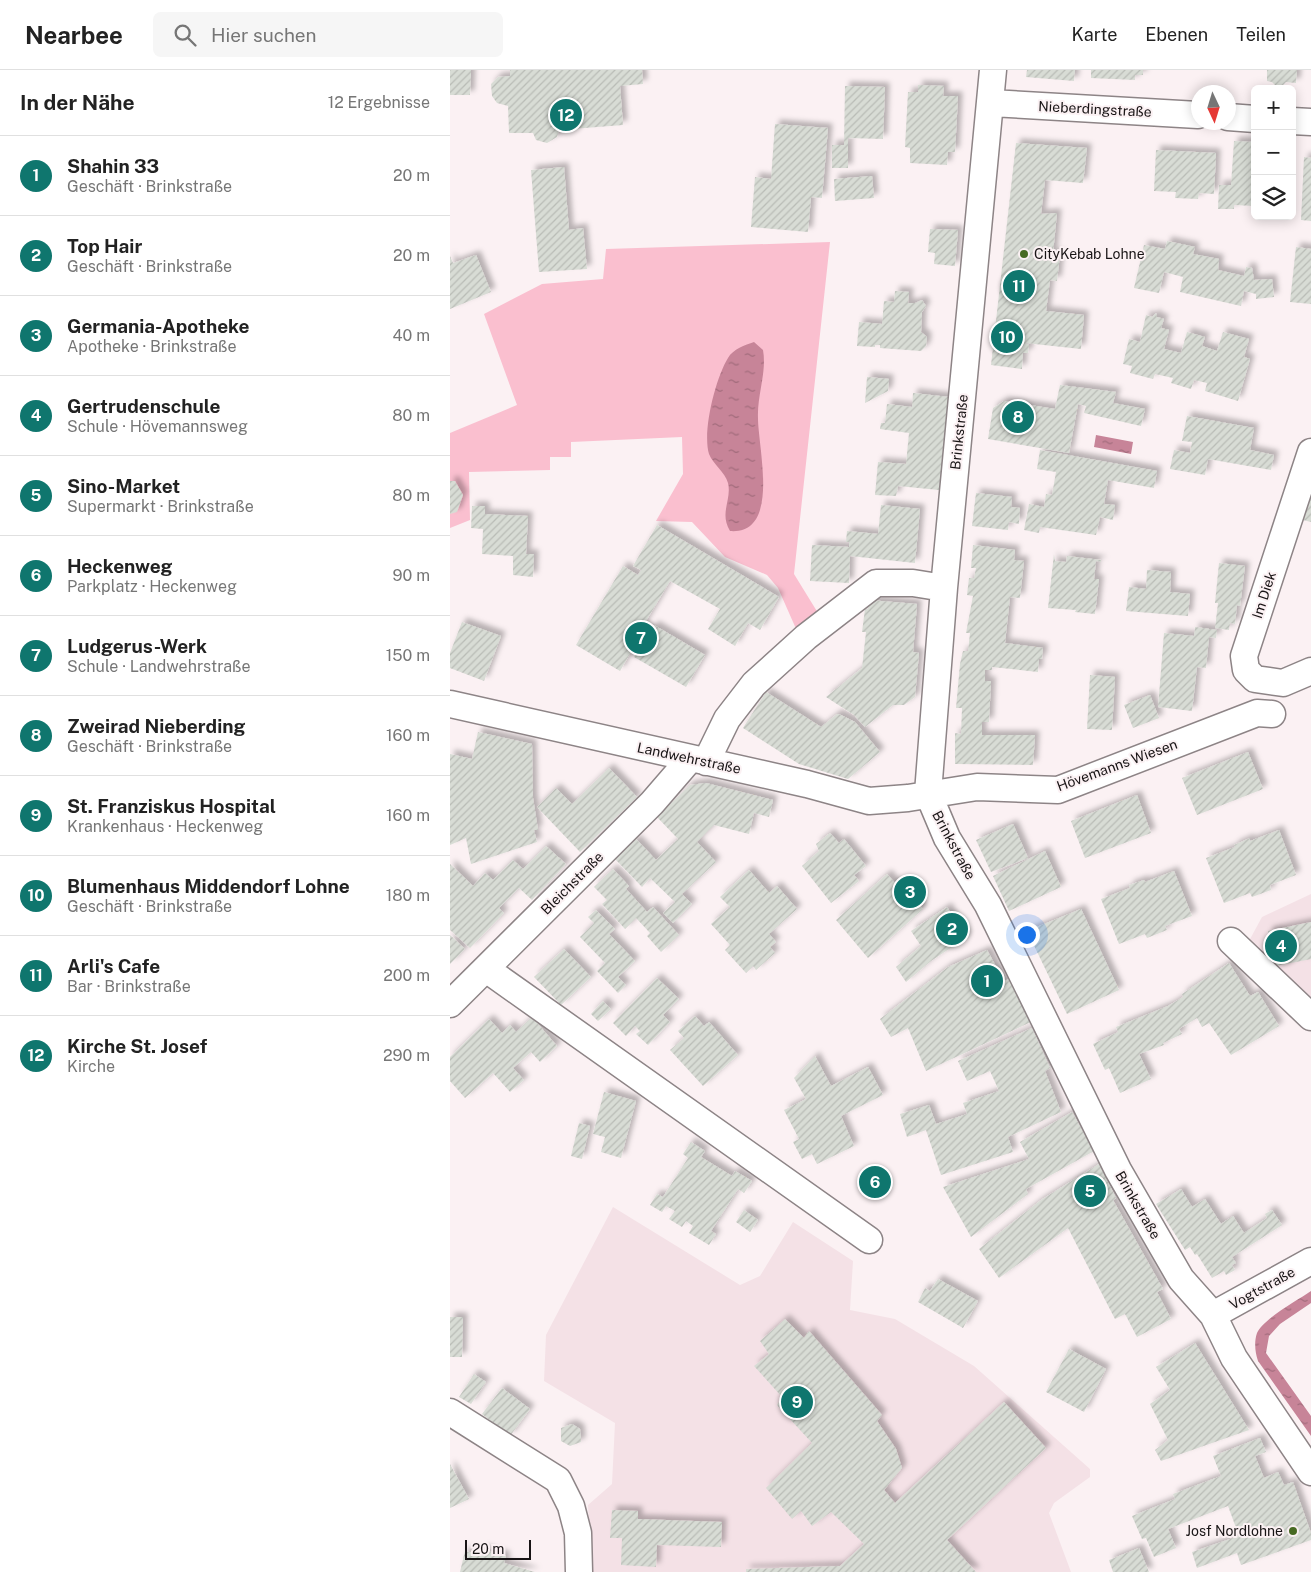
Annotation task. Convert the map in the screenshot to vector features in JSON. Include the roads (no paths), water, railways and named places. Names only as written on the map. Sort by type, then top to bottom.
[{"type":"street","name":"Brinkstraße","points":[[993,70],[944,588],[928,794],[947,838],[988,905],[1118,1170],[1181,1279],[1213,1315],[1234,1358],[1311,1472]]},
{"type":"street","name":"Nieberdingstraße","points":[[991,103],[1191,115]]},
{"type":"street","points":[[1236,118],[1251,119]]},
{"type":"street","points":[[1296,121],[1311,122]]},
{"type":"street","name":"Im Diek","points":[[1311,452],[1244,656],[1246,670],[1255,679],[1283,683],[1311,671]]},
{"type":"street","name":"Bleichstraße","points":[[450,1004],[652,803],[698,760],[754,684],[806,637],[876,583],[913,583],[944,588]]},
{"type":"street","name":"Landwehrstraße","points":[[450,704],[869,800],[908,798],[928,794]]},
{"type":"street","name":"Hövemanns Wiesen","points":[[928,794],[977,787],[1058,790],[1258,712],[1272,714]]},
{"type":"street","points":[[1231,941],[1311,1018]]},
{"type":"street","points":[[486,969],[869,1240]]},
{"type":"street","name":"Vogtstraße","points":[[1213,1315],[1311,1261]]},
{"type":"street","points":[[450,1412],[558,1480],[571,1506],[578,1533],[579,1572]]},
{"type":"water","points":[[754,342],[763,350],[764,358],[758,409],[763,468],[761,505],[756,519],[746,529],[730,531],[726,518],[728,483],[709,454],[707,432],[711,404],[723,367],[730,355],[736,350]]},
{"type":"water","points":[[1096,435],[1133,442],[1131,454],[1094,447]]},
{"type":"water","points":[[1311,1291],[1311,1303],[1280,1324],[1269,1336],[1266,1353],[1311,1416],[1311,1436],[1258,1361],[1255,1343],[1257,1333],[1266,1322]]},
{"type":"place","name":"Kirche St. Josef","points":[[566,115]]},
{"type":"place","name":"CityKebab Lohne","points":[[1024,254]]},
{"type":"place","name":"Arli's Cafe","points":[[1019,286]]},
{"type":"place","name":"Blumenhaus Middendorf Lohne","points":[[1007,337]]},
{"type":"place","name":"Zweirad Nieberding","points":[[1018,417]]},
{"type":"place","name":"Ludgerus-Werk","points":[[641,638]]},
{"type":"place","name":"Germania-Apotheke","points":[[910,892]]},
{"type":"place","name":"Top Hair","points":[[952,929]]},
{"type":"place","name":"Gertrudenschule","points":[[1281,946]]},
{"type":"place","name":"Shahin 33","points":[[987,981]]},
{"type":"place","name":"Heckenweg","points":[[875,1182]]},
{"type":"place","name":"Sino-Market","points":[[1090,1191]]},
{"type":"place","name":"St. Franziskus Hospital","points":[[797,1402]]},
{"type":"place","name":"Josf Nordlohne","points":[[1293,1531]]}]
